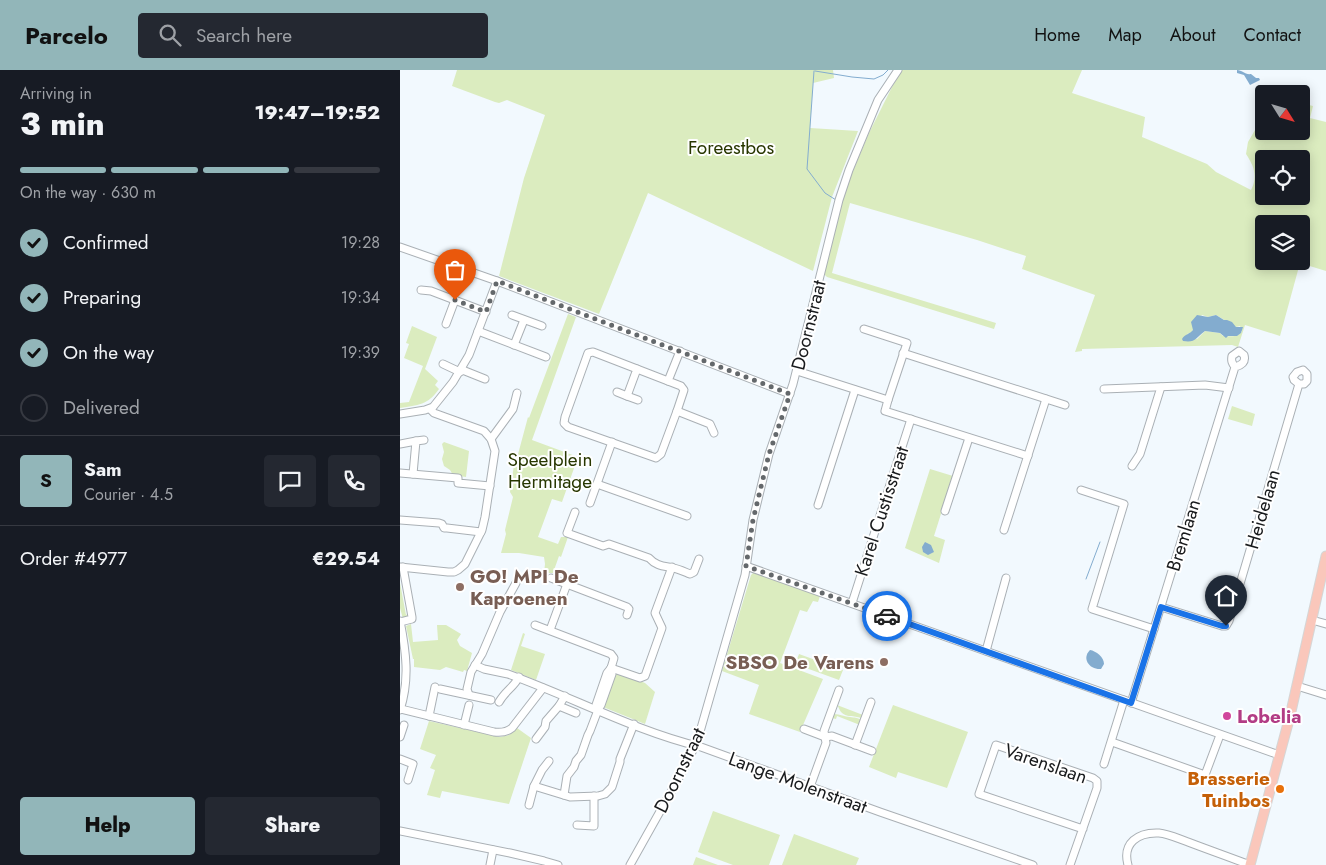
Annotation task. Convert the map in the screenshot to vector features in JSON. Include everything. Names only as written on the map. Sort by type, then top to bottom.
[{"type":"main road","points":[[1250,865],[1297,686],[1326,556]]},
{"type":"street","name":"Doornstraat","points":[[630,865],[696,746],[746,566],[753,520],[769,454],[797,371],[844,185],[878,100],[898,70]]},
{"type":"street","points":[[400,247],[497,281],[790,394]]},
{"type":"street","points":[[400,414],[430,409],[460,372],[497,281]]},
{"type":"street","points":[[421,290],[431,291],[486,312]]},
{"type":"street","points":[[446,324],[455,300]]},
{"type":"street","points":[[512,316],[542,326]]},
{"type":"street","points":[[514,345],[524,320]]},
{"type":"street","points":[[864,329],[907,343],[885,411],[1028,456]]},
{"type":"street","points":[[478,331],[546,357]]},
{"type":"street","points":[[668,381],[680,351]]},
{"type":"street","points":[[593,352],[637,369],[681,386],[684,390],[661,454],[658,457],[565,426],[565,416],[588,353],[593,352]]},
{"type":"street","points":[[903,353],[1065,405]]},
{"type":"street","points":[[443,364],[460,372],[463,370],[485,379]]},
{"type":"street","name":"Bremlaan","points":[[1104,764],[1154,629],[1235,367]]},
{"type":"street","points":[[627,396],[637,369]]},
{"type":"street","points":[[797,371],[888,400]]},
{"type":"street","name":"Heidelaan","points":[[1161,607],[1226,626],[1299,384]]},
{"type":"street","points":[[1104,389],[1205,385],[1229,388]]},
{"type":"street","points":[[1132,466],[1140,454],[1161,387]]},
{"type":"street","points":[[818,505],[855,390]]},
{"type":"street","points":[[492,439],[512,409],[517,392]]},
{"type":"street","points":[[617,392],[638,400]]},
{"type":"street","points":[[1004,530],[1046,399]]},
{"type":"street","points":[[430,409],[434,413],[480,429],[488,434],[492,439],[495,451],[486,517],[481,532],[465,564],[458,570],[448,572],[402,567],[412,619],[400,621],[406,686],[400,709],[497,733],[504,732],[512,728],[543,688]]},
{"type":"street","points":[[677,411],[710,424],[714,433]]},
{"type":"street","name":"Karel Custisstraat","points":[[852,603],[910,419]]},
{"type":"street","points":[[945,511],[969,438]]},
{"type":"street","points":[[400,444],[420,441],[413,474]]},
{"type":"street","points":[[590,503],[612,442]]},
{"type":"street","points":[[400,473],[458,478],[458,483],[490,486]]},
{"type":"street","points":[[597,484],[687,516]]},
{"type":"street","points":[[1081,490],[1124,504],[1092,609],[1154,629]]},
{"type":"street","points":[[574,512],[567,533],[603,546],[609,544],[649,558],[653,562],[668,568],[672,567],[690,574],[694,572],[699,559]]},
{"type":"street","points":[[400,520],[439,523],[444,528],[481,532]]},
{"type":"street","points":[[746,566],[1279,755]]},
{"type":"street","points":[[611,668],[640,678],[645,676],[662,628],[655,613],[672,567]]},
{"type":"street","points":[[552,578],[627,607],[629,609],[627,616]]},
{"type":"street","points":[[986,651],[1006,578]]},
{"type":"street","points":[[469,695],[467,689],[471,672],[482,654],[500,612],[516,583]]},
{"type":"street","points":[[550,630],[567,584]]},
{"type":"street","points":[[1312,620],[1326,624]]},
{"type":"street","points":[[535,625],[611,654],[614,658],[596,705],[598,710],[581,755],[567,776],[564,795]]},
{"type":"street","name":"Lange Molenstraat","points":[[475,665],[519,677],[690,745],[1033,865]]},
{"type":"street","points":[[499,702],[508,688],[517,682],[519,677]]},
{"type":"street","points":[[1297,686],[1326,695]]},
{"type":"street","points":[[429,716],[438,688],[491,700]]},
{"type":"street","points":[[810,787],[826,742],[824,731],[839,690]]},
{"type":"street","points":[[536,739],[545,728],[546,721],[565,696]]},
{"type":"street","points":[[856,745],[871,702]]},
{"type":"street","points":[[464,724],[469,705]]},
{"type":"street","points":[[559,706],[576,713]]},
{"type":"street","points":[[534,786],[576,798],[605,794],[612,787],[620,759],[634,724]]},
{"type":"street","points":[[400,737],[404,725]]},
{"type":"street","points":[[804,729],[826,737],[832,736],[872,751]]},
{"type":"street","points":[[1112,742],[1205,775],[1220,735]]},
{"type":"street","name":"Varenslaan","points":[[1070,865],[1083,829],[1097,788],[1097,781],[996,745],[979,794],[1083,829]]},
{"type":"street","points":[[400,759],[413,764],[408,780]]},
{"type":"street","points":[[529,804],[534,786],[549,761]]},
{"type":"street","points":[[578,825],[594,826],[594,796]]},
{"type":"street","points":[[400,831],[533,858],[558,865]]},
{"type":"street","points":[[1128,865],[1126,852],[1131,842],[1143,835],[1160,833],[1250,865]]},
{"type":"street","points":[[490,865],[493,850]]},
{"type":"green space","name":"Foreestbos","points":[[457,70],[833,70],[834,78],[813,83],[810,128],[858,131],[832,197],[813,271],[648,193],[599,314],[499,276],[524,178],[545,115],[507,100],[499,103],[495,102],[452,86]]},
{"type":"green space","points":[[902,70],[1082,70],[1072,93],[1145,117],[1142,137],[1207,164],[1216,172],[1251,190],[1255,176],[1246,154],[1248,142],[1255,130],[1255,140],[1310,140],[1310,118],[1326,122],[1326,271],[1310,266],[1310,215],[1255,215],[1255,270],[1298,270],[1280,336],[1245,325],[1238,347],[1232,345],[1082,349],[1082,351],[1075,352],[1095,295],[1022,269],[1026,256],[850,203],[832,273],[996,323],[994,329],[827,277],[824,274],[834,229],[847,185],[869,133]],"holes":[[[1202,315],[1208,317],[1216,315],[1236,327],[1240,326],[1242,331],[1236,336],[1223,336],[1220,333],[1205,331],[1197,339],[1187,334],[1191,333]]]},
{"type":"green space","points":[[1310,105],[1313,106],[1310,118]]},
{"type":"green space","name":"Speelplein Hermitage","points":[[568,314],[576,317],[532,440],[578,457],[562,502],[552,499],[538,537],[558,544],[561,537],[568,537],[553,573],[544,573],[544,557],[519,553],[501,553],[513,497],[510,492],[515,458],[517,458],[528,417]]},
{"type":"green space","points":[[412,326],[437,337],[425,369],[438,381],[435,385],[439,389],[427,401],[400,408],[400,403],[409,402],[423,366],[404,358],[409,344],[406,343]]},
{"type":"green space","points":[[1232,406],[1255,414],[1252,426],[1228,419]]},
{"type":"green space","points":[[444,442],[469,451],[466,477],[453,475],[444,466],[442,444]]},
{"type":"green space","points":[[930,469],[953,476],[934,536],[945,540],[939,563],[905,548]]},
{"type":"green space","points":[[754,572],[820,596],[818,602],[813,601],[807,612],[800,610],[780,663],[823,679],[800,732],[749,714],[759,685],[722,671],[751,575]]},
{"type":"green space","points":[[400,583],[406,615],[409,613],[409,617],[403,619],[400,608]]},
{"type":"green space","points":[[411,624],[413,642],[438,640],[437,625],[446,625],[461,634],[457,640],[460,646],[472,653],[467,671],[464,670],[463,672],[446,667],[440,670],[414,667],[414,659],[406,626]]},
{"type":"green space","points":[[523,633],[525,634],[521,646],[545,654],[536,680],[511,670]]},
{"type":"green space","points":[[799,654],[843,670],[839,680],[795,664]]},
{"type":"green space","points":[[616,672],[645,683],[655,692],[645,724],[603,707]]},
{"type":"green space","points":[[837,705],[863,715],[863,717],[845,715]]},
{"type":"green space","points":[[893,705],[968,732],[947,788],[898,772],[896,778],[869,767]]},
{"type":"green space","points":[[834,714],[862,720],[860,725],[837,716],[836,719],[832,718]]},
{"type":"green space","points":[[429,721],[500,737],[509,735],[517,728],[531,738],[509,804],[442,791],[440,798],[427,795],[435,770],[430,768],[436,755],[420,749]]},
{"type":"green space","points":[[713,811],[780,835],[769,865],[733,865],[698,852]]},
{"type":"green space","points":[[794,834],[859,858],[856,865],[782,865]]},
{"type":"green space","points":[[696,857],[718,865],[693,865]]},
{"type":"water","points":[[1237,70],[1251,74],[1260,80],[1250,85],[1244,75],[1237,73]]},
{"type":"water","points":[[1197,315],[1208,317],[1216,315],[1232,322],[1236,327],[1243,327],[1241,333],[1237,336],[1228,336],[1226,338],[1220,333],[1205,331],[1193,341],[1183,341],[1183,337],[1193,330],[1191,322]]},
{"type":"water","points":[[925,542],[931,545],[934,552],[928,555],[923,552],[922,547]]},
{"type":"water","points":[[1090,650],[1097,653],[1103,659],[1104,664],[1101,669],[1093,668],[1088,663],[1086,657]]},
{"type":"waterway","points":[[815,71],[874,79],[883,75],[888,70]]},
{"type":"waterway","points":[[814,71],[807,169],[825,193],[836,200]]},
{"type":"waterway","points":[[1086,579],[1100,542]]},
{"type":"way so far","points":[[455,300],[486,312],[497,281],[790,394],[769,454],[753,520],[746,566],[887,616]]},
{"type":"place","name":"GO! MPI De Kaproenen","points":[[460,587]]},
{"type":"place","name":"SBSO De Varens","points":[[884,662]]},
{"type":"place","name":"Lobelia","points":[[1227,716]]},
{"type":"place","name":"Brasserie Tuinbos","points":[[1280,789]]},
{"type":"route","points":[[887,616],[1131,703],[1161,607],[1226,626]]}]
